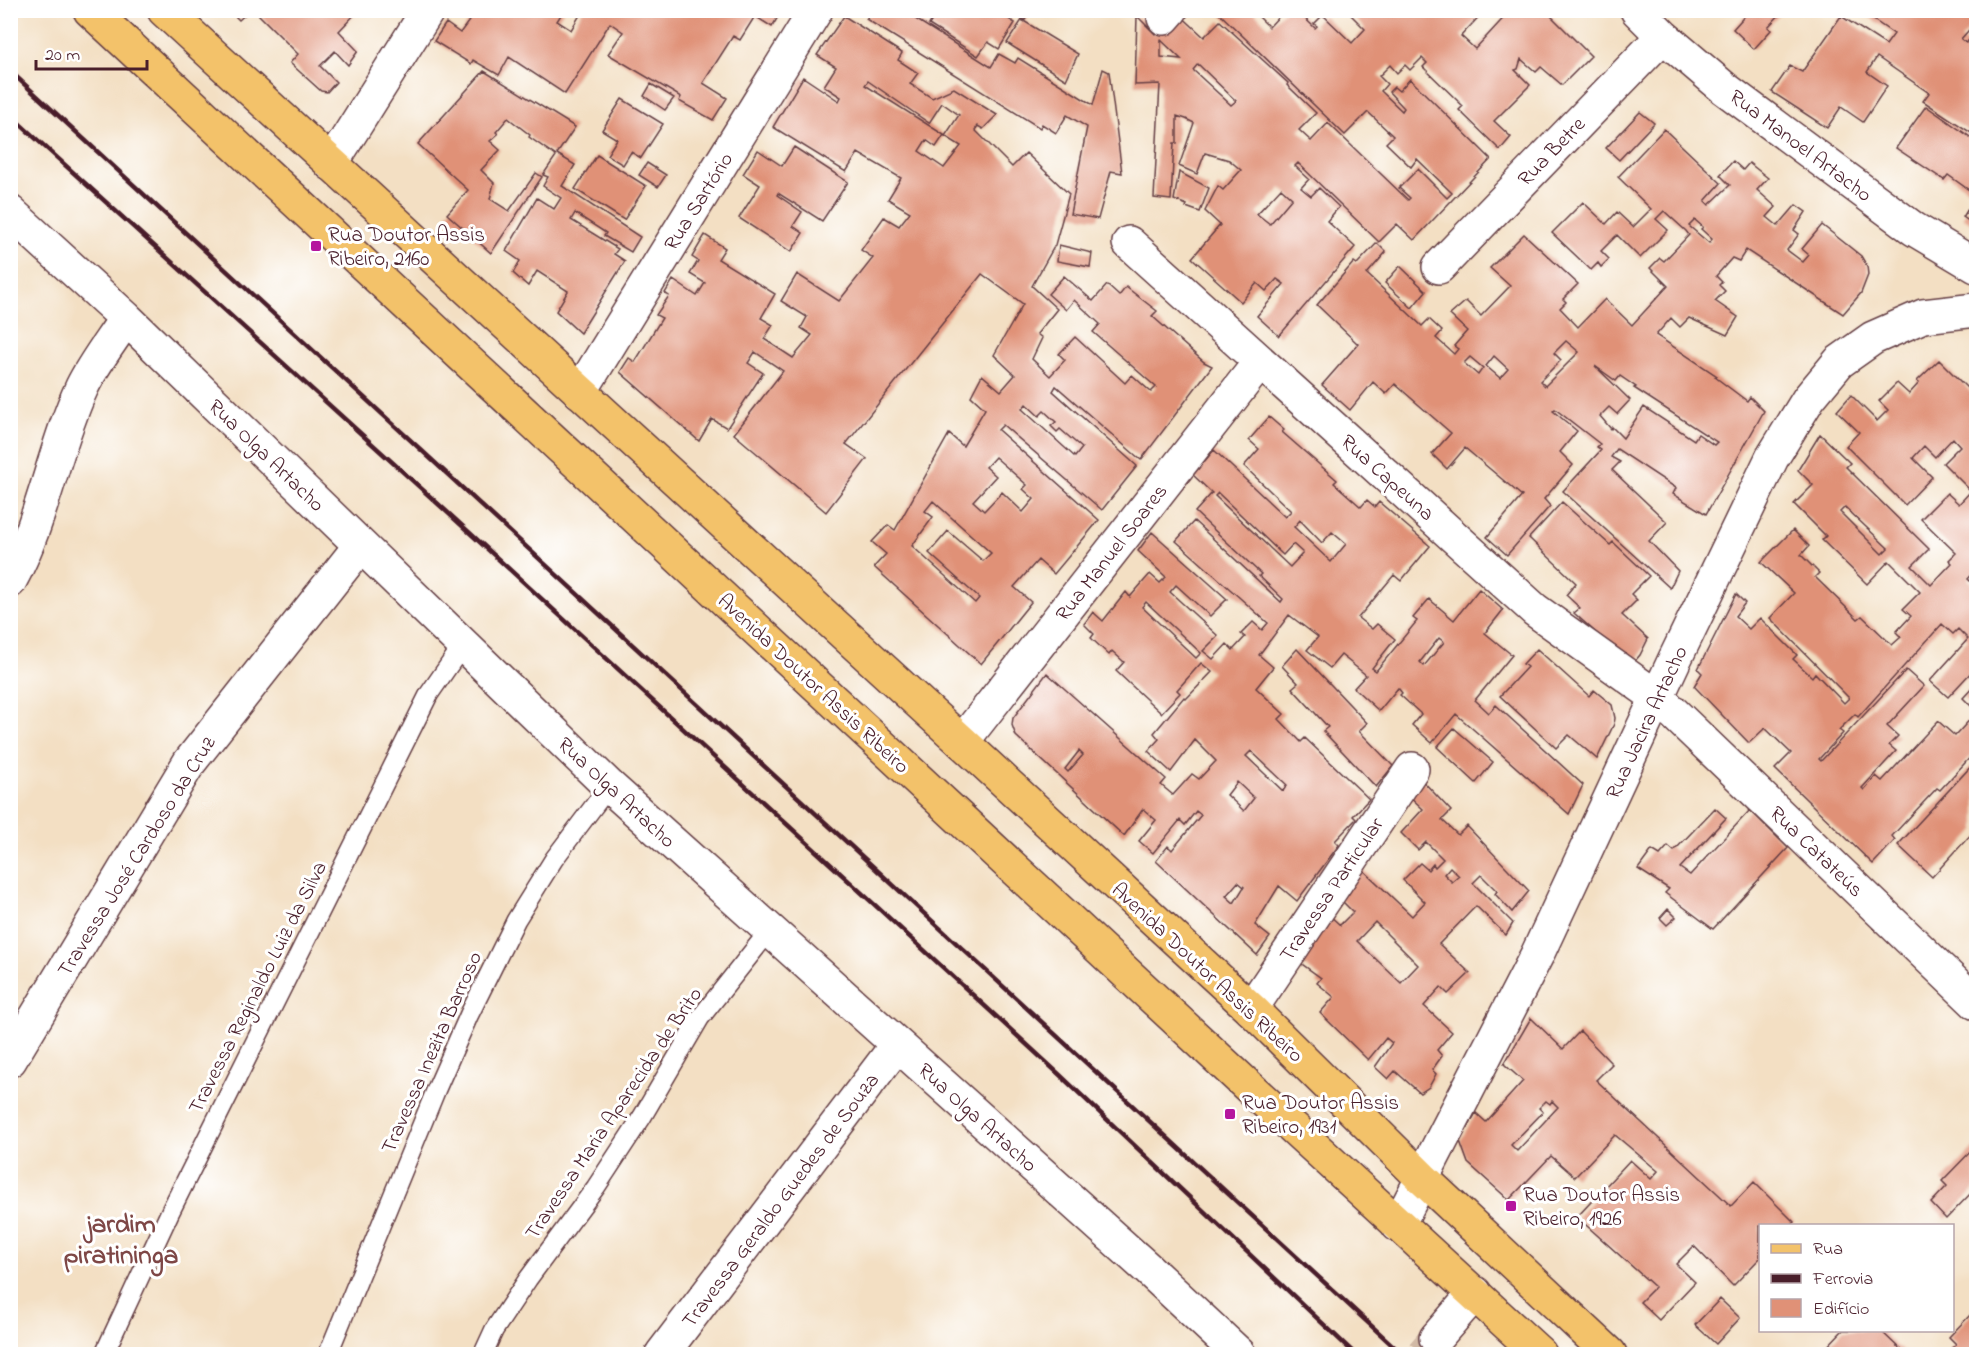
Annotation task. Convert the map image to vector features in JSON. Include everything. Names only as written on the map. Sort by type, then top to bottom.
[{"type":"main road","name":"Avenida Doutor Assis Ribeiro","points":[[90,10],[1398,1225],[1540,1354]]},
{"type":"main road","name":"Avenida Doutor Assis Ribeiro","points":[[164,10],[1251,1010],[1422,1178],[1610,1354]]},
{"type":"street","points":[[331,164],[428,10]]},
{"type":"street","name":"Rua Sartório","points":[[580,392],[816,10]]},
{"type":"street","name":"Rua Manoel Artacho","points":[[1637,10],[1663,36],[1724,88],[1914,229],[1977,266]]},
{"type":"street","name":"Rua Betre","points":[[1439,267],[1663,36]]},
{"type":"street","name":"Rua Olga Artacho","points":[[10,212],[126,318],[609,786],[1148,1269],[1239,1354]]},
{"type":"street","name":"Rua Capeuna","points":[[1129,243],[1535,610],[1658,698]]},
{"type":"street","name":"Rua Jacira Artacho","points":[[1398,1225],[1537,955],[1674,661],[1772,458],[1809,398],[1839,362],[1873,338],[1923,316],[1977,310]]},
{"type":"street","points":[[10,581],[32,530],[82,386],[126,318]]},
{"type":"street","name":"Rua Manuel Soares","points":[[962,742],[1260,362]]},
{"type":"street","name":"Travessa José Cardoso da Cruz","points":[[10,1060],[189,763],[360,546]]},
{"type":"street","name":"Rua Catateús","points":[[1658,698],[1977,1003]]},
{"type":"street","name":"Travessa Particular","points":[[1251,1010],[1412,769]]},
{"type":"street","name":"Travessa Geraldo Guedes de Souza","points":[[662,1354],[897,1045]]},
{"type":"street","points":[[1436,1338],[1475,1293]]},
{"type":"lane","name":"Travessa Reginaldo Luiz da Silva","points":[[104,1354],[170,1212],[424,705],[463,645]]},
{"type":"lane","name":"Travessa Inezita Barroso","points":[[328,1354],[469,1015],[516,920],[554,859],[609,786]]},
{"type":"lane","name":"Travessa Maria Aparecida de Brito","points":[[483,1354],[500,1321],[596,1187],[642,1117],[700,1018],[769,931]]},
{"type":"building","points":[[229,10],[250,10],[239,20]]},
{"type":"building","points":[[257,10],[359,10],[339,31],[358,51],[348,65],[335,51],[320,66],[336,82],[327,92],[321,91],[290,63],[298,54],[258,14]]},
{"type":"building","points":[[477,10],[564,10],[557,21],[571,30],[583,10],[782,10],[772,27],[755,16],[740,40],[733,36],[703,83],[727,98],[713,120],[679,101],[681,97],[608,54],[623,32],[610,23],[565,94],[509,57],[499,75],[473,60],[471,64],[434,41],[446,23],[460,33]]},
{"type":"building","points":[[865,10],[912,10],[909,15],[991,67],[999,54],[1015,63],[1018,58],[1093,105],[1103,69],[1109,72],[1122,173],[1111,171],[1098,219],[1070,214],[1087,127],[1067,115],[1056,133],[1042,124],[1040,128],[866,19],[870,14]]},
{"type":"building","points":[[938,10],[995,10],[1015,23],[999,49],[988,42],[978,56],[929,25]]},
{"type":"building","points":[[1010,10],[1032,10],[1025,20]]},
{"type":"building","points":[[1221,10],[1252,10],[1269,27],[1285,10],[1296,10],[1315,28],[1317,26],[1314,24],[1323,15],[1352,43],[1365,29],[1346,10],[1485,10],[1461,36],[1475,49],[1511,10],[1545,10],[1591,56],[1562,85],[1541,67],[1536,72],[1521,59],[1518,69],[1515,70],[1530,85],[1494,121],[1511,137],[1500,150],[1459,110],[1463,106],[1423,67],[1427,63],[1422,58],[1410,70],[1405,65],[1397,73],[1390,65],[1379,76],[1387,84],[1381,91],[1402,111],[1404,108],[1389,92],[1394,87],[1399,91],[1410,79],[1491,159],[1414,240],[1397,224],[1379,242],[1298,163],[1295,166],[1309,179],[1301,188],[1311,196],[1319,188],[1339,207],[1327,221],[1355,247],[1279,336],[1257,316],[1284,284],[1277,279],[1266,291],[1257,283],[1241,302],[1192,258],[1220,225],[1205,211],[1218,186],[1223,190],[1241,170],[1229,160],[1205,153],[1197,174],[1179,166],[1194,123],[1186,119],[1177,116],[1177,143],[1174,143],[1171,200],[1154,198],[1160,84],[1135,85],[1137,16],[1155,34],[1177,12],[1204,37],[1220,21],[1288,83],[1287,85],[1316,113],[1299,130],[1311,141],[1328,123],[1408,200],[1410,198],[1399,188],[1418,169],[1447,198],[1452,193],[1417,159],[1411,167],[1386,143],[1393,136],[1368,112],[1345,135],[1219,13]],"holes":[[[1161,40],[1181,59],[1161,57]],[[1198,64],[1236,101],[1231,105],[1193,70]],[[1281,188],[1292,198],[1270,224],[1257,214]]]},
{"type":"building","points":[[1750,10],[1784,10],[1768,27],[1771,30],[1754,49],[1733,29]]},
{"type":"building","points":[[1859,10],[1976,10],[1976,22],[1961,39],[1966,43],[1976,33],[1976,136],[1923,101],[1929,93],[1877,57],[1867,72],[1887,86],[1863,122],[1841,107],[1827,128],[1772,92],[1790,66],[1802,72],[1841,16],[1886,45],[1894,34]]},
{"type":"building","points":[[844,16],[902,53],[898,60],[918,73],[910,84],[932,98],[954,88],[997,115],[983,129],[978,126],[975,130],[1012,167],[1026,153],[1069,194],[1055,245],[1032,286],[1057,309],[1037,334],[1042,338],[1032,359],[1050,376],[1065,360],[1059,354],[1075,337],[1125,383],[1132,375],[1151,392],[1156,387],[1093,332],[1100,324],[1074,300],[1066,310],[1048,294],[1064,276],[1093,301],[1107,285],[1119,296],[1126,287],[1157,311],[1152,316],[1204,362],[1212,366],[1141,460],[1056,386],[1053,391],[1137,466],[1102,510],[1003,425],[998,430],[1099,520],[1054,574],[1038,560],[1014,587],[1031,602],[981,664],[874,567],[886,554],[872,542],[888,525],[895,530],[949,434],[963,446],[985,409],[971,396],[982,375],[1001,391],[1015,375],[994,355],[1023,304],[982,274],[846,444],[867,459],[826,512],[734,434],[783,371],[755,352],[748,363],[763,373],[727,428],[712,419],[699,441],[620,372],[629,358],[635,362],[662,318],[656,315],[669,296],[665,293],[673,280],[697,296],[705,283],[690,274],[698,261],[692,257],[705,235],[725,248],[718,259],[775,294],[761,318],[773,325],[764,339],[793,358],[812,335],[801,328],[807,317],[781,301],[797,274],[839,301],[873,258],[861,250],[884,217],[899,226],[910,212],[888,199],[901,178],[858,153],[846,172],[773,127],[803,77],[839,101],[841,97],[824,86],[836,67],[817,55]],"holes":[[[868,81],[929,123],[942,103],[959,115],[945,136],[961,146],[944,168],[919,151],[926,140],[936,147],[944,135],[865,85]],[[1026,404],[1039,416],[1044,411],[1056,422],[1051,426],[1057,432],[1060,429],[1082,448],[1075,457],[1022,409]],[[995,457],[1027,485],[1023,489],[1034,499],[1023,512],[1002,492],[984,511],[973,501],[996,476],[986,467]],[[933,501],[991,553],[983,561],[948,531],[929,553],[979,598],[975,603],[912,546],[933,517],[925,511]]]},
{"type":"building","points":[[1022,20],[1078,54],[1066,80],[1007,43]]},
{"type":"building","points":[[484,71],[575,127],[557,154],[575,165],[562,186],[640,237],[631,252],[604,236],[606,233],[575,213],[571,220],[618,249],[614,254],[625,261],[580,333],[556,311],[568,291],[537,271],[528,286],[513,273],[520,261],[506,251],[537,198],[554,209],[561,198],[543,186],[548,177],[543,175],[556,156],[529,137],[530,135],[508,118],[496,132],[498,134],[490,141],[500,150],[481,170],[494,183],[490,199],[509,211],[536,173],[542,177],[491,253],[447,214],[468,190],[418,144]]},
{"type":"building","points":[[651,84],[674,98],[665,110],[644,96]]},
{"type":"building","points":[[622,99],[663,124],[641,158],[631,152],[623,165],[607,155],[617,139],[602,130]]},
{"type":"building","points":[[1926,106],[1973,139],[1976,136],[1976,195],[1948,175],[1944,180],[1896,148]]},
{"type":"building","points":[[1640,112],[1654,123],[1619,160],[1606,148]]},
{"type":"building","points":[[1664,129],[1721,183],[1705,201],[1709,205],[1730,185],[1720,175],[1733,161],[1743,170],[1749,163],[1768,178],[1757,190],[1776,207],[1767,217],[1778,226],[1796,205],[1806,212],[1794,230],[1799,234],[1787,250],[1803,262],[1809,255],[1802,249],[1822,225],[1861,256],[1867,266],[1868,275],[1861,293],[1843,314],[1746,250],[1739,261],[1732,258],[1716,276],[1722,282],[1719,285],[1725,291],[1715,301],[1738,317],[1727,335],[1689,318],[1680,327],[1671,318],[1656,335],[1717,376],[1715,377],[1747,401],[1750,397],[1764,411],[1706,514],[1673,494],[1676,488],[1617,449],[1611,457],[1620,462],[1612,470],[1667,522],[1649,541],[1678,571],[1670,588],[1563,491],[1601,450],[1597,447],[1600,444],[1555,409],[1553,411],[1577,431],[1560,452],[1573,465],[1544,499],[1550,506],[1507,555],[1487,537],[1522,496],[1465,448],[1447,469],[1432,454],[1451,433],[1395,384],[1386,394],[1373,382],[1350,410],[1322,385],[1358,344],[1317,305],[1354,262],[1357,264],[1377,243],[1386,252],[1367,274],[1422,326],[1429,319],[1442,331],[1436,338],[1454,354],[1458,349],[1454,346],[1467,331],[1450,315],[1466,301],[1481,316],[1510,286],[1490,268],[1524,234],[1578,284],[1563,299],[1566,302],[1560,308],[1578,327],[1605,299],[1632,325],[1668,286],[1650,268],[1660,258],[1664,261],[1689,235],[1686,231],[1664,211],[1656,219],[1668,230],[1640,258],[1617,235],[1601,251],[1609,259],[1601,267],[1598,263],[1591,270],[1552,233],[1583,202],[1606,224],[1617,212],[1633,227],[1651,209],[1618,177]],"holes":[[[1695,220],[1712,239],[1709,243],[1689,226]],[[1566,341],[1579,352],[1545,386],[1540,381],[1561,360],[1554,353]],[[1494,356],[1508,369],[1500,378],[1486,366]],[[1470,357],[1483,368],[1478,375],[1464,363]],[[1595,366],[1616,381],[1620,376],[1636,387],[1634,388],[1717,442],[1714,445],[1698,434],[1694,440],[1644,407],[1623,438],[1600,416],[1609,407],[1617,414],[1630,400]]]},
{"type":"building","points":[[794,147],[848,182],[822,221],[778,193],[777,195],[802,212],[793,226],[803,233],[791,252],[739,218],[760,185],[743,174],[758,150],[782,166]]},
{"type":"building","points":[[597,155],[646,186],[624,220],[575,189]]},
{"type":"building","points":[[647,163],[666,175],[658,187],[639,175]]},
{"type":"building","points":[[1179,172],[1209,188],[1200,212],[1174,200]]},
{"type":"building","points":[[1976,196],[1976,226],[1963,217]]},
{"type":"building","points":[[1059,245],[1092,253],[1090,267],[1057,261]]},
{"type":"building","points":[[1400,266],[1426,291],[1412,308],[1385,283]]},
{"type":"building","points":[[1939,360],[1976,397],[1976,570],[1968,579],[1976,587],[1976,667],[1948,697],[1930,681],[1968,639],[1958,629],[1953,634],[1942,624],[1858,717],[1855,714],[1839,730],[1843,733],[1819,759],[1821,761],[1906,670],[1924,686],[1887,726],[1898,736],[1889,745],[1896,751],[1862,788],[1864,790],[1876,776],[1882,781],[1938,721],[1955,736],[1976,713],[1976,751],[1940,790],[1937,788],[1892,836],[1895,840],[1873,864],[1775,769],[1791,753],[1765,728],[1749,743],[1694,686],[1702,673],[1698,669],[1736,594],[1745,603],[1735,616],[1749,629],[1760,618],[1797,655],[1793,659],[1812,677],[1815,673],[1844,703],[1849,698],[1770,618],[1794,593],[1761,562],[1793,530],[1809,546],[1801,555],[1819,573],[1815,577],[1858,619],[1862,616],[1892,645],[1901,637],[1896,632],[1911,616],[1903,609],[1920,592],[1889,561],[1867,584],[1822,540],[1826,536],[1794,504],[1813,485],[1798,470],[1820,434],[1850,463],[1846,467],[1929,549],[1912,566],[1931,585],[1952,563],[1949,560],[1956,553],[1921,519],[1947,493],[1959,504],[1971,491],[1943,463],[1960,446],[1953,438],[1935,457],[1924,446],[1913,458],[1932,477],[1905,505],[1846,446],[1859,432],[1837,411],[1851,395],[1877,421],[1888,410],[1879,401],[1897,383],[1909,394],[1919,383],[1917,381]],"holes":[[[1845,507],[1888,548],[1882,554],[1840,512]]]},
{"type":"building","points":[[1269,417],[1284,430],[1282,432],[1337,480],[1334,483],[1361,507],[1367,500],[1375,507],[1379,502],[1430,546],[1401,581],[1394,575],[1358,618],[1372,629],[1377,624],[1395,639],[1372,668],[1376,671],[1417,621],[1413,618],[1429,599],[1454,620],[1479,589],[1503,610],[1485,633],[1512,655],[1475,700],[1489,713],[1496,705],[1583,785],[1569,814],[1456,714],[1432,743],[1412,725],[1421,714],[1400,695],[1402,693],[1398,688],[1379,711],[1354,688],[1366,675],[1341,655],[1330,668],[1307,650],[1318,637],[1289,615],[1259,655],[1273,667],[1256,688],[1284,714],[1279,719],[1301,742],[1305,738],[1369,799],[1353,816],[1356,819],[1335,841],[1339,845],[1297,901],[1279,886],[1255,925],[1270,937],[1257,955],[1156,861],[1168,846],[1172,850],[1201,815],[1196,811],[1185,825],[1180,820],[1153,853],[1139,841],[1156,820],[1143,809],[1124,836],[1016,736],[1012,725],[1013,718],[1047,673],[1166,779],[1161,785],[1173,795],[1192,774],[1199,779],[1216,761],[1195,740],[1171,772],[1148,751],[1159,739],[1154,733],[1184,697],[1186,699],[1212,672],[1201,663],[1177,690],[1180,693],[1161,713],[1116,671],[1124,662],[1112,651],[1109,655],[1091,638],[1094,634],[1084,624],[1093,612],[1103,621],[1126,592],[1130,597],[1150,574],[1160,583],[1166,577],[1138,551],[1152,532],[1227,599],[1210,616],[1176,585],[1170,592],[1218,636],[1203,651],[1213,659],[1227,644],[1233,650],[1245,637],[1241,634],[1253,622],[1262,630],[1268,623],[1176,541],[1194,521],[1281,602],[1283,599],[1259,576],[1261,574],[1195,512],[1212,493],[1193,475],[1214,450],[1285,517],[1291,511],[1244,466],[1259,449],[1249,440]],"holes":[[[1218,493],[1283,555],[1293,544],[1303,553],[1290,567],[1215,496]],[[1300,520],[1322,543],[1332,532],[1346,544],[1331,562],[1294,527]],[[1146,602],[1201,653],[1196,658],[1142,607]],[[1439,638],[1444,642],[1424,666],[1420,662]],[[1079,751],[1083,755],[1068,772],[1065,769]],[[1251,751],[1287,785],[1283,791],[1246,756]],[[1237,782],[1254,798],[1244,811],[1227,795]],[[1238,882],[1244,887],[1234,903],[1226,896]]]},
{"type":"building","points":[[1562,502],[1610,545],[1613,542],[1649,576],[1631,594],[1637,600],[1622,615],[1648,639],[1634,662],[1630,663],[1574,613],[1580,608],[1566,595],[1576,583],[1529,538]]},
{"type":"building","points":[[1297,649],[1367,723],[1359,731],[1393,766],[1376,787],[1323,731],[1328,727],[1292,688],[1298,683],[1282,666]]},
{"type":"building","points":[[1537,649],[1589,696],[1594,690],[1612,705],[1614,724],[1597,759],[1569,735],[1556,748],[1500,696],[1527,667],[1523,664]]},
{"type":"building","points":[[1976,684],[1976,711],[1963,698]]},
{"type":"building","points":[[1454,728],[1493,762],[1476,783],[1437,747]]},
{"type":"building","points":[[1976,761],[1976,829],[1932,877],[1898,845]]},
{"type":"building","points":[[1420,778],[1451,811],[1442,820],[1458,835],[1467,826],[1529,891],[1512,912],[1495,894],[1497,891],[1481,875],[1473,883],[1513,923],[1506,935],[1476,906],[1439,944],[1470,973],[1448,994],[1441,987],[1424,1006],[1452,1032],[1437,1050],[1442,1056],[1432,1070],[1436,1074],[1429,1087],[1420,1093],[1395,1071],[1388,1079],[1375,1067],[1392,1043],[1386,1038],[1368,1060],[1320,1013],[1334,997],[1317,983],[1321,978],[1295,959],[1328,914],[1340,925],[1353,912],[1339,898],[1361,868],[1412,916],[1425,902],[1403,880],[1420,863],[1428,870],[1433,864],[1435,867],[1443,859],[1426,842],[1418,850],[1401,833],[1423,809],[1406,793]],"holes":[[[1450,867],[1459,876],[1452,882],[1444,874]],[[1375,922],[1418,965],[1401,983],[1357,941]]]},
{"type":"building","points":[[1715,808],[1726,818],[1680,868],[1690,875],[1750,810],[1788,848],[1713,929],[1665,893],[1669,889],[1638,869],[1652,850],[1660,855],[1668,846],[1674,851]]},
{"type":"building","points":[[1668,909],[1676,917],[1667,925],[1660,918]]},
{"type":"building","points":[[1531,1018],[1563,1049],[1580,1031],[1612,1064],[1596,1080],[1731,1206],[1754,1182],[1794,1222],[1792,1224],[1759,1224],[1759,1259],[1733,1286],[1694,1246],[1676,1264],[1695,1282],[1659,1320],[1640,1302],[1655,1287],[1577,1217],[1630,1160],[1651,1179],[1658,1171],[1615,1135],[1575,1177],[1551,1156],[1509,1200],[1468,1163],[1460,1141],[1476,1113],[1486,1122],[1523,1081],[1504,1064]],"holes":[[[1546,1101],[1550,1104],[1552,1101],[1558,1107],[1517,1151],[1511,1145],[1543,1112],[1539,1108]]]},
{"type":"building","points":[[1976,1146],[1976,1188],[1946,1219],[1931,1203],[1947,1186],[1942,1181]]},
{"type":"building","points":[[1720,1299],[1740,1318],[1716,1344],[1695,1325]]},
{"type":"building","points":[[1972,1313],[1976,1317],[1976,1354],[1946,1354],[1956,1344],[1949,1337]]},
{"type":"building","points":[[1841,1332],[1882,1332],[1905,1354],[1825,1354],[1822,1352]]},
{"type":"tunnel","points":[[1422,1354],[1436,1338]]},
{"type":"railway","points":[[10,71],[1402,1354]]},
{"type":"railway","points":[[10,115],[446,511],[1060,1075],[1355,1354]]},
{"type":"place","name":"Rua Doutor Assis Ribeiro, 2160","points":[[316,246]]},
{"type":"place","name":"Rua Doutor Assis Ribeiro, 1931","points":[[1230,1114]]},
{"type":"place","name":"Rua Doutor Assis Ribeiro, 1926","points":[[1511,1206]]},
{"type":"district","name":"jardim piratininga","points":[[121,1238]]}]
